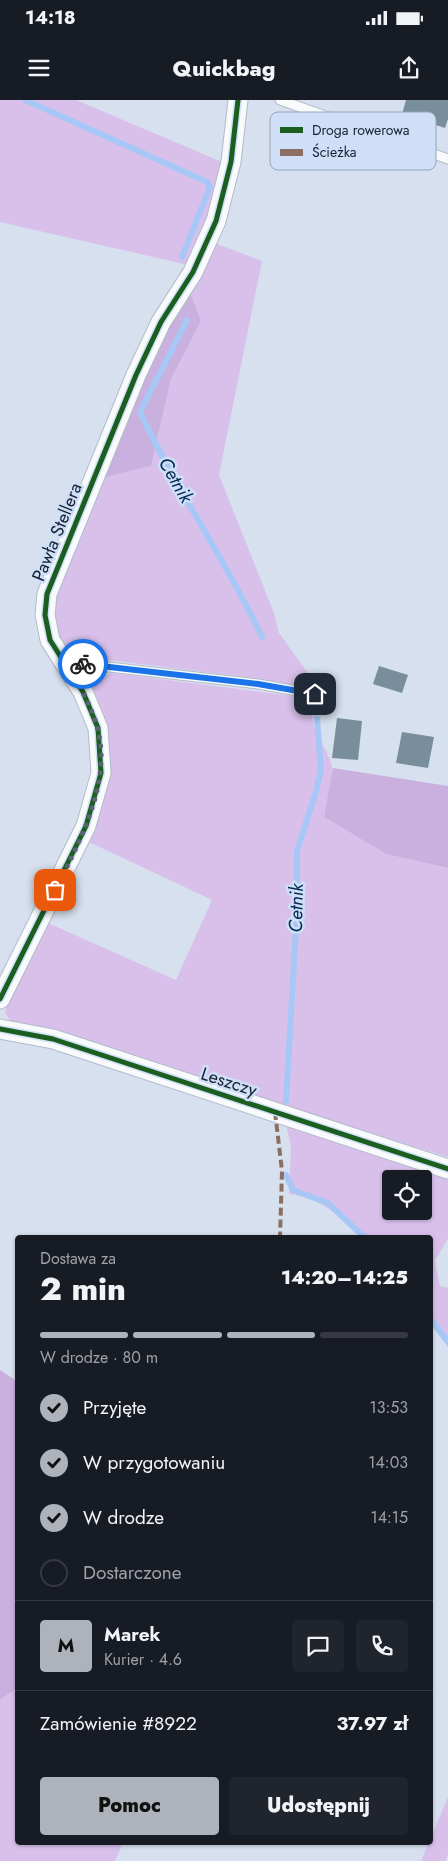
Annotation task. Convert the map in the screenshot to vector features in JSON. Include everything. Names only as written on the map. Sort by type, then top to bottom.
[{"type":"street","name":"Pawła Stellera","points":[[0,999],[86,826],[101,774],[98,728],[83,692],[50,640],[45,616],[47,594],[136,375],[161,322],[193,272],[216,221],[231,162],[238,100]]},
{"type":"street","name":"Leszczy","points":[[0,1029],[53,1040],[448,1169]]},
{"type":"lane","points":[[280,100],[314,112]]},
{"type":"lane","points":[[436,155],[448,159]]},
{"type":"lane","points":[[65,662],[258,684],[315,694]]},
{"type":"shaded area","points":[[0,100],[76,100],[222,162],[208,220],[188,265],[0,222]]},
{"type":"shaded area","points":[[215,243],[262,261],[219,475],[274,613],[279,633],[320,690],[253,678],[74,655],[63,648],[54,626],[56,594],[102,478],[151,466],[171,379],[201,321],[190,292]]},
{"type":"shaded area","points":[[190,292],[201,321],[171,379],[151,466],[102,478],[166,328]]},
{"type":"shaded area","points":[[112,673],[286,695],[315,701],[313,720],[315,728],[326,750],[333,772],[324,817],[386,854],[448,868],[448,1157],[13,1024],[5,1013],[8,999],[46,922],[176,980],[212,900],[89,842],[103,798],[108,768],[104,717],[92,685],[99,678]]},
{"type":"shaded area","points":[[333,768],[448,786],[448,868],[386,854],[324,817]]},
{"type":"shaded area","points":[[286,1125],[421,1170],[382,1170],[382,1220],[432,1220],[432,1174],[448,1179],[448,1238],[435,1261],[440,1286],[448,1288],[448,1347],[433,1327],[433,1235],[360,1235],[329,1209],[301,1196],[289,1194],[291,1146]]},
{"type":"shaded area","points":[[0,1370],[15,1380],[15,1689],[0,1700]]},
{"type":"shaded area","points":[[15,1689],[15,1845],[122,1845],[115,1861],[0,1861],[0,1700]]},
{"type":"shaded area","points":[[448,1797],[448,1855],[445,1861],[421,1861],[428,1845],[433,1845],[433,1833]]},
{"type":"building","points":[[406,100],[448,100],[448,119],[445,128],[436,125],[436,112],[403,112]]},
{"type":"building","points":[[379,666],[408,675],[402,693],[373,684]]},
{"type":"building","points":[[337,718],[362,721],[358,760],[332,758]]},
{"type":"building","points":[[402,732],[434,737],[428,768],[396,763]]},
{"type":"waterway","name":"Cetnik","points":[[25,100],[207,182],[210,187],[182,257]]},
{"type":"waterway","name":"Cetnik","points":[[187,320],[140,412],[169,469],[233,580],[262,637]]},
{"type":"waterway","name":"Cetnik","points":[[286,1101],[296,927],[297,851],[321,770],[317,719]]},
{"type":"waterway","name":"Cetnik","points":[[286,1175],[293,1190],[328,1203],[362,1235]]},
{"type":"waterway","name":"Cetnik","points":[[433,1322],[448,1342]]},
{"type":"marked path","points":[[275,1112],[282,1171],[280,1235]]},
{"type":"cycle path","points":[[0,999],[86,826],[101,773],[98,728],[83,692],[50,640],[45,615],[47,594],[136,375],[161,322],[193,272],[216,221],[231,162],[238,100]]},
{"type":"cycle path","points":[[0,1029],[53,1039],[448,1169]]},
{"type":"way so far","points":[[55,890],[86,826],[101,774],[98,728],[83,692],[65,662],[83,664]]},
{"type":"route","points":[[83,664],[258,684],[315,694]]}]
